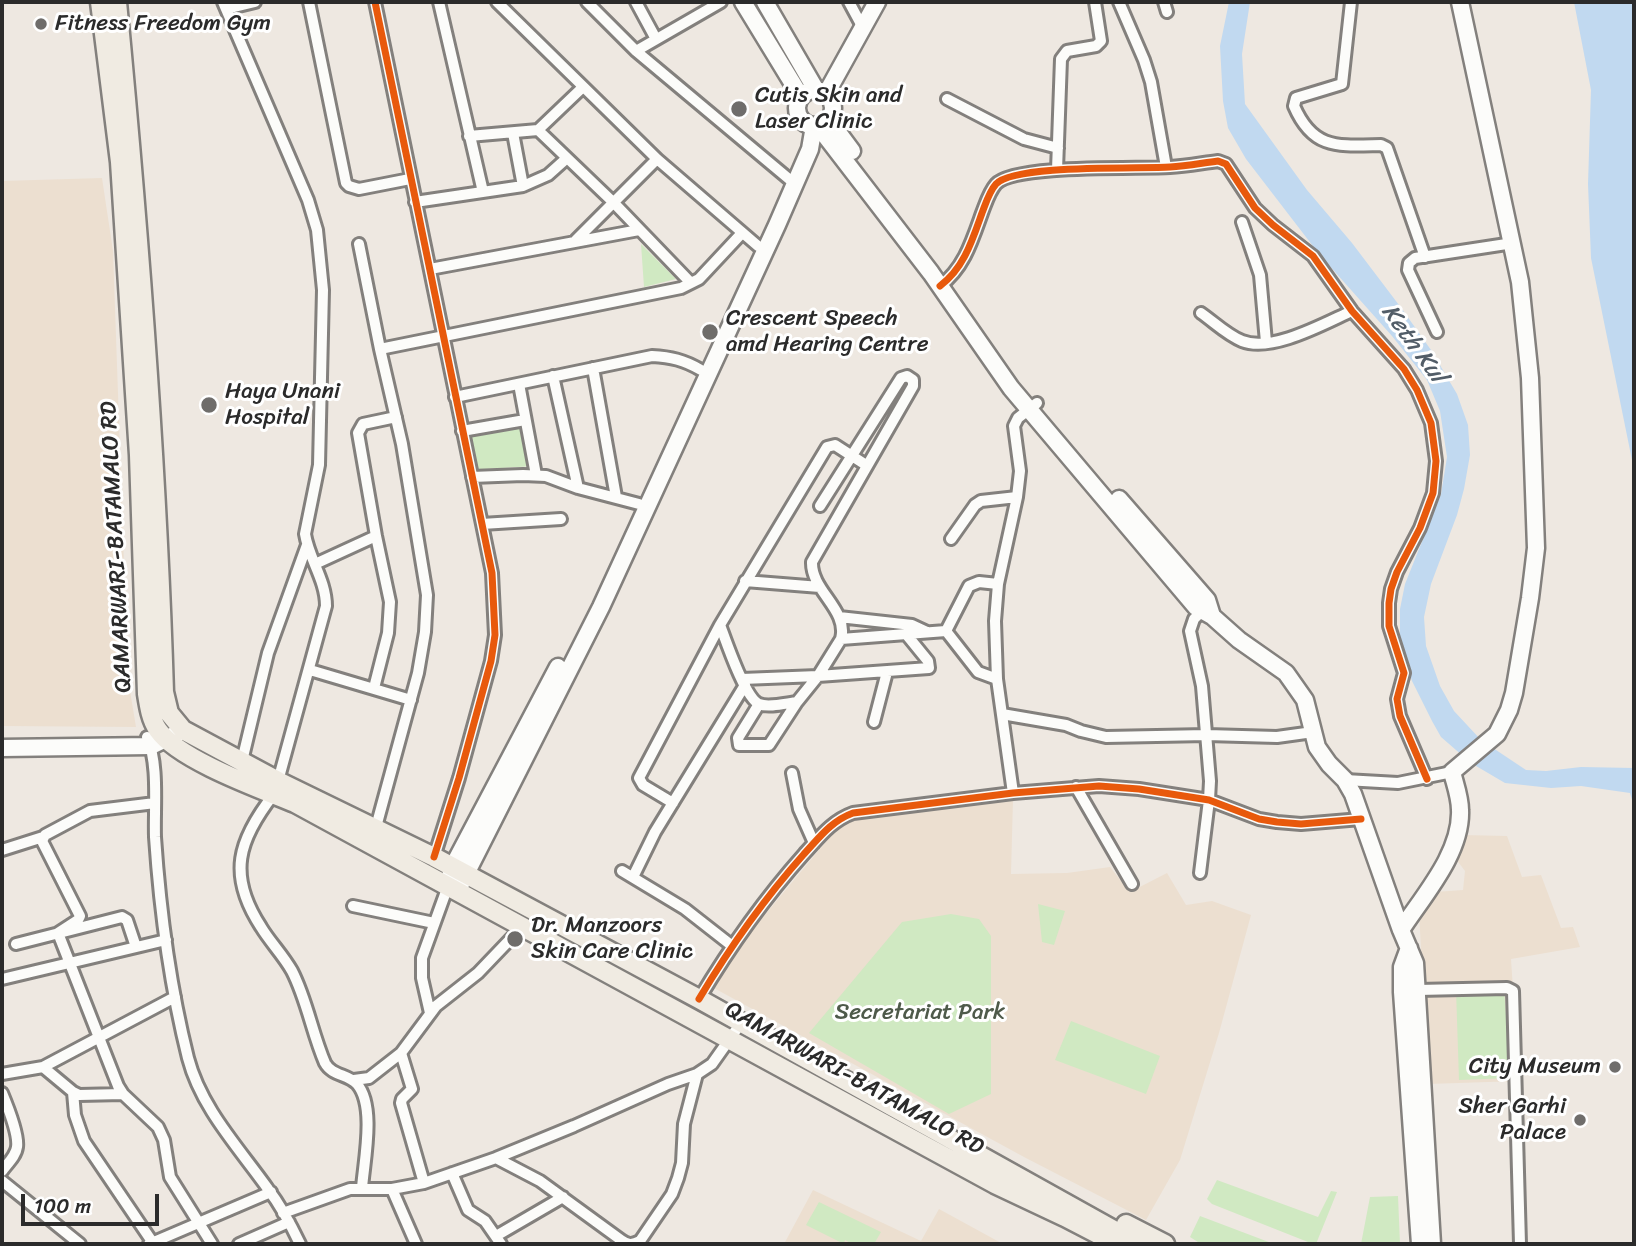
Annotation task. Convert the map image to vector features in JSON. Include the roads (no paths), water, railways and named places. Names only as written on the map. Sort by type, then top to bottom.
[{"type":"main road","name":"QAMARWARI-BATAMALO RD","points":[[100,2],[120,162],[139,455],[147,695],[156,738],[194,759],[376,827],[699,999],[1068,1212]]},
{"type":"main road","name":"QAMARWARI-BATAMALO RD","points":[[117,2],[143,311],[163,692],[169,713],[178,724]]},
{"type":"main road","points":[[453,889],[458,871],[592,604],[789,179],[818,124],[832,114],[833,103],[814,94],[743,2]]},
{"type":"main road","points":[[765,2],[814,94]]},
{"type":"main road","points":[[877,2],[863,28],[814,94],[797,108],[798,115],[801,120],[818,124],[1017,379],[1032,406],[1208,600],[1207,614],[1286,673],[1305,700],[1323,757],[1345,780],[1353,794],[1415,963],[1432,1244]]},
{"type":"main road","points":[[1401,930],[1437,876],[1455,840],[1460,808],[1454,771],[1497,734],[1514,693],[1536,548],[1530,379],[1520,282],[1460,2]]},
{"type":"main road","points":[[458,871],[601,607],[777,225],[818,124]]},
{"type":"main road","points":[[2,748],[156,738],[178,724],[244,762],[276,788]]},
{"type":"main road","points":[[2,738],[156,738]]},
{"type":"main road","name":"QAMARWARI-BATAMALO RD","points":[[276,788],[295,803],[521,928],[995,1184],[1068,1212]]},
{"type":"main road","points":[[1409,948],[1402,967],[1402,992],[1420,1244]]},
{"type":"main road","points":[[1068,1212],[1095,1208],[1165,1244]]},
{"type":"main road","points":[[1068,1212],[1071,1233],[1089,1230],[1139,1244]]},
{"type":"main road","points":[[1068,1212],[1089,1230],[1117,1244]]},
{"type":"street","points":[[255,2],[224,5],[308,200],[317,230],[323,290],[319,465],[306,523],[307,545],[327,595],[327,606],[276,788],[248,831],[240,868],[242,888],[254,915],[291,969],[325,1063],[334,1073],[354,1080],[369,1078],[401,1053],[430,1013],[485,967],[521,928]]},
{"type":"street","points":[[309,2],[346,183],[349,187],[359,189],[410,179]]},
{"type":"street","points":[[375,2],[492,573],[495,635],[491,661],[460,778],[434,858]]},
{"type":"street","points":[[439,2],[483,192]]},
{"type":"street","points":[[497,2],[657,159],[758,246]]},
{"type":"street","points":[[587,2],[636,51],[789,179]]},
{"type":"street","points":[[635,2],[656,39]]},
{"type":"street","points":[[636,51],[721,2]]},
{"type":"street","points":[[849,2],[863,28]]},
{"type":"street","points":[[1057,170],[1061,59],[1067,51],[1099,44],[1101,37],[1095,2]]},
{"type":"street","points":[[1119,2],[1151,82],[1166,167]]},
{"type":"street","points":[[1351,2],[1342,83],[1296,98],[1294,106],[1309,132],[1324,142],[1339,146],[1381,145],[1387,148],[1425,257]]},
{"type":"street","points":[[470,136],[538,130],[583,87]]},
{"type":"street","points":[[947,100],[1024,139],[1058,148]]},
{"type":"street","points":[[538,130],[614,203],[691,284]]},
{"type":"street","points":[[513,133],[523,187]]},
{"type":"street","points":[[415,202],[523,187],[548,175],[567,158]]},
{"type":"street","points":[[576,240],[657,159]]},
{"type":"street","points":[[944,283],[958,270],[989,195],[1001,179],[1025,173],[1057,170],[1166,167],[1223,161],[1255,208],[1313,256],[1352,311],[1404,369],[1417,390],[1431,423],[1436,476],[1433,493],[1420,528],[1397,572],[1389,603],[1389,626],[1404,673],[1398,691],[1400,716],[1427,779]]},
{"type":"street","points":[[1242,222],[1260,275],[1266,342]]},
{"type":"street","points":[[430,269],[639,230]]},
{"type":"street","points":[[380,349],[691,284],[707,271],[742,233]]},
{"type":"street","points":[[1437,332],[1408,270],[1411,260],[1513,243]]},
{"type":"street","points":[[359,244],[396,417],[427,595],[425,632],[411,700],[376,827]]},
{"type":"street","points":[[1201,313],[1240,340],[1249,343],[1293,336],[1352,311]]},
{"type":"street","points":[[455,397],[652,356],[685,361],[701,370]]},
{"type":"street","points":[[593,368],[616,497]]},
{"type":"street","points":[[553,376],[578,488]]},
{"type":"street","points":[[759,704],[737,741],[739,745],[769,745],[841,639],[843,633],[839,617],[811,567],[814,556],[914,386],[913,380],[907,376],[901,378],[820,506]]},
{"type":"street","points":[[519,384],[536,475]]},
{"type":"street","points":[[1013,793],[997,679],[995,631],[999,584],[1020,471],[1014,426],[1018,418],[1032,406]]},
{"type":"street","points":[[374,688],[390,616],[388,586],[376,536],[358,433],[363,424],[396,417]]},
{"type":"street","points":[[462,431],[526,420]]},
{"type":"street","points":[[673,803],[640,783],[639,778],[745,581],[827,447],[835,444],[866,465]]},
{"type":"street","points":[[472,477],[536,475],[639,504]]},
{"type":"street","points":[[951,539],[975,505],[981,501],[1017,497]]},
{"type":"street","points":[[482,524],[561,519]]},
{"type":"street","points":[[315,564],[376,536]]},
{"type":"street","points":[[244,762],[262,672],[307,545]]},
{"type":"street","points":[[745,581],[820,587]]},
{"type":"street","points":[[946,631],[969,586],[979,582],[999,584]]},
{"type":"street","points":[[1200,873],[1209,800],[1207,735],[1199,666],[1190,631],[1194,619],[1207,614]]},
{"type":"street","points":[[839,617],[912,625],[927,632]]},
{"type":"street","points":[[720,625],[752,698],[759,704],[797,702]]},
{"type":"street","points":[[841,639],[946,631]]},
{"type":"street","points":[[946,631],[978,672],[997,679]]},
{"type":"street","points":[[744,682],[929,668],[928,661],[906,634]]},
{"type":"street","points":[[310,670],[411,700]]},
{"type":"street","points":[[874,722],[887,672]]},
{"type":"street","points":[[731,945],[685,909],[628,874],[744,682]]},
{"type":"street","points":[[1002,714],[1066,725],[1106,737],[1277,737],[1313,732]]},
{"type":"street","points":[[156,738],[155,837],[166,940],[188,1059],[195,1080],[216,1117],[271,1192],[300,1244]]},
{"type":"street","points":[[1345,780],[1383,784],[1427,779],[1454,771]]},
{"type":"street","points":[[792,773],[799,809],[814,843]]},
{"type":"street","points":[[1076,787],[1132,884]]},
{"type":"street","points":[[699,999],[731,945],[781,880],[834,822],[853,813],[1013,793],[1076,787],[1120,787],[1209,800],[1259,819],[1277,822],[1301,824],[1361,820]]},
{"type":"street","points":[[2,850],[43,837],[90,811],[155,803]]},
{"type":"street","points":[[43,837],[43,845],[80,916],[58,933]]},
{"type":"street","points":[[430,1013],[421,969],[422,958],[434,923],[453,889]]},
{"type":"street","points":[[353,906],[434,923]]},
{"type":"street","points":[[16,944],[122,917],[127,920],[136,947]]},
{"type":"street","points":[[58,933],[123,1094],[158,1127],[164,1140],[170,1177],[212,1244]]},
{"type":"street","points":[[2,979],[166,940]]},
{"type":"street","points":[[1418,990],[1507,988],[1513,991],[1520,1244]]},
{"type":"street","points":[[2,1074],[43,1067],[175,996]]},
{"type":"street","points":[[239,1244],[338,1192],[362,1188],[392,1189],[424,1183],[496,1158],[697,1074],[712,1064],[741,1023]]},
{"type":"street","points":[[401,1053],[412,1089],[401,1103],[424,1183]]},
{"type":"street","points":[[43,1067],[73,1092],[85,1096],[123,1094]]},
{"type":"street","points":[[496,1158],[563,1197],[627,1244],[640,1241],[667,1204],[678,1178],[682,1163],[684,1124],[697,1074]]},
{"type":"street","points":[[354,1080],[360,1088],[367,1114],[362,1188]]},
{"type":"street","points":[[73,1092],[75,1115],[84,1140],[151,1244],[271,1192]]},
{"type":"street","points":[[2,1093],[18,1147],[2,1171]]},
{"type":"street","points":[[452,1173],[468,1210],[485,1221],[498,1240],[563,1197]]},
{"type":"street","points":[[2,1181],[80,1244]]},
{"type":"street","points":[[392,1189],[416,1244]]},
{"type":"water","name":"Keth Kul","points":[[1229,2],[1250,2],[1242,54],[1245,104],[1307,190],[1352,243],[1431,350],[1457,394],[1468,425],[1470,455],[1464,489],[1431,584],[1424,617],[1426,646],[1440,686],[1454,711],[1481,740],[1526,770],[1634,768],[1634,807],[1630,793],[1581,786],[1551,788],[1505,783],[1471,763],[1441,737],[1432,721],[1412,681],[1400,644],[1400,609],[1405,584],[1441,494],[1447,457],[1440,411],[1427,380],[1319,254],[1246,159],[1228,128],[1223,101],[1220,46]]},
{"type":"water","points":[[1574,2],[1634,2],[1634,470],[1591,258],[1588,184],[1591,90]]},
{"type":"place","name":"Fitness Freedom Gym","points":[[41,24]]},
{"type":"place","name":"Cutis Skin and Laser Clinic","points":[[739,109]]},
{"type":"place","name":"Crescent Speech amd Hearing Centre","points":[[710,332]]},
{"type":"place","name":"Haya Unani Hospital","points":[[209,405]]},
{"type":"place","name":"Dr. Manzoors Skin Care Clinic","points":[[515,939]]},
{"type":"place","name":"City Museum","points":[[1615,1067]]},
{"type":"place","name":"Sher Garhi Palace","points":[[1580,1120]]},
{"type":"park label","name":"Secretariat Park","points":[[920,1013]]}]
